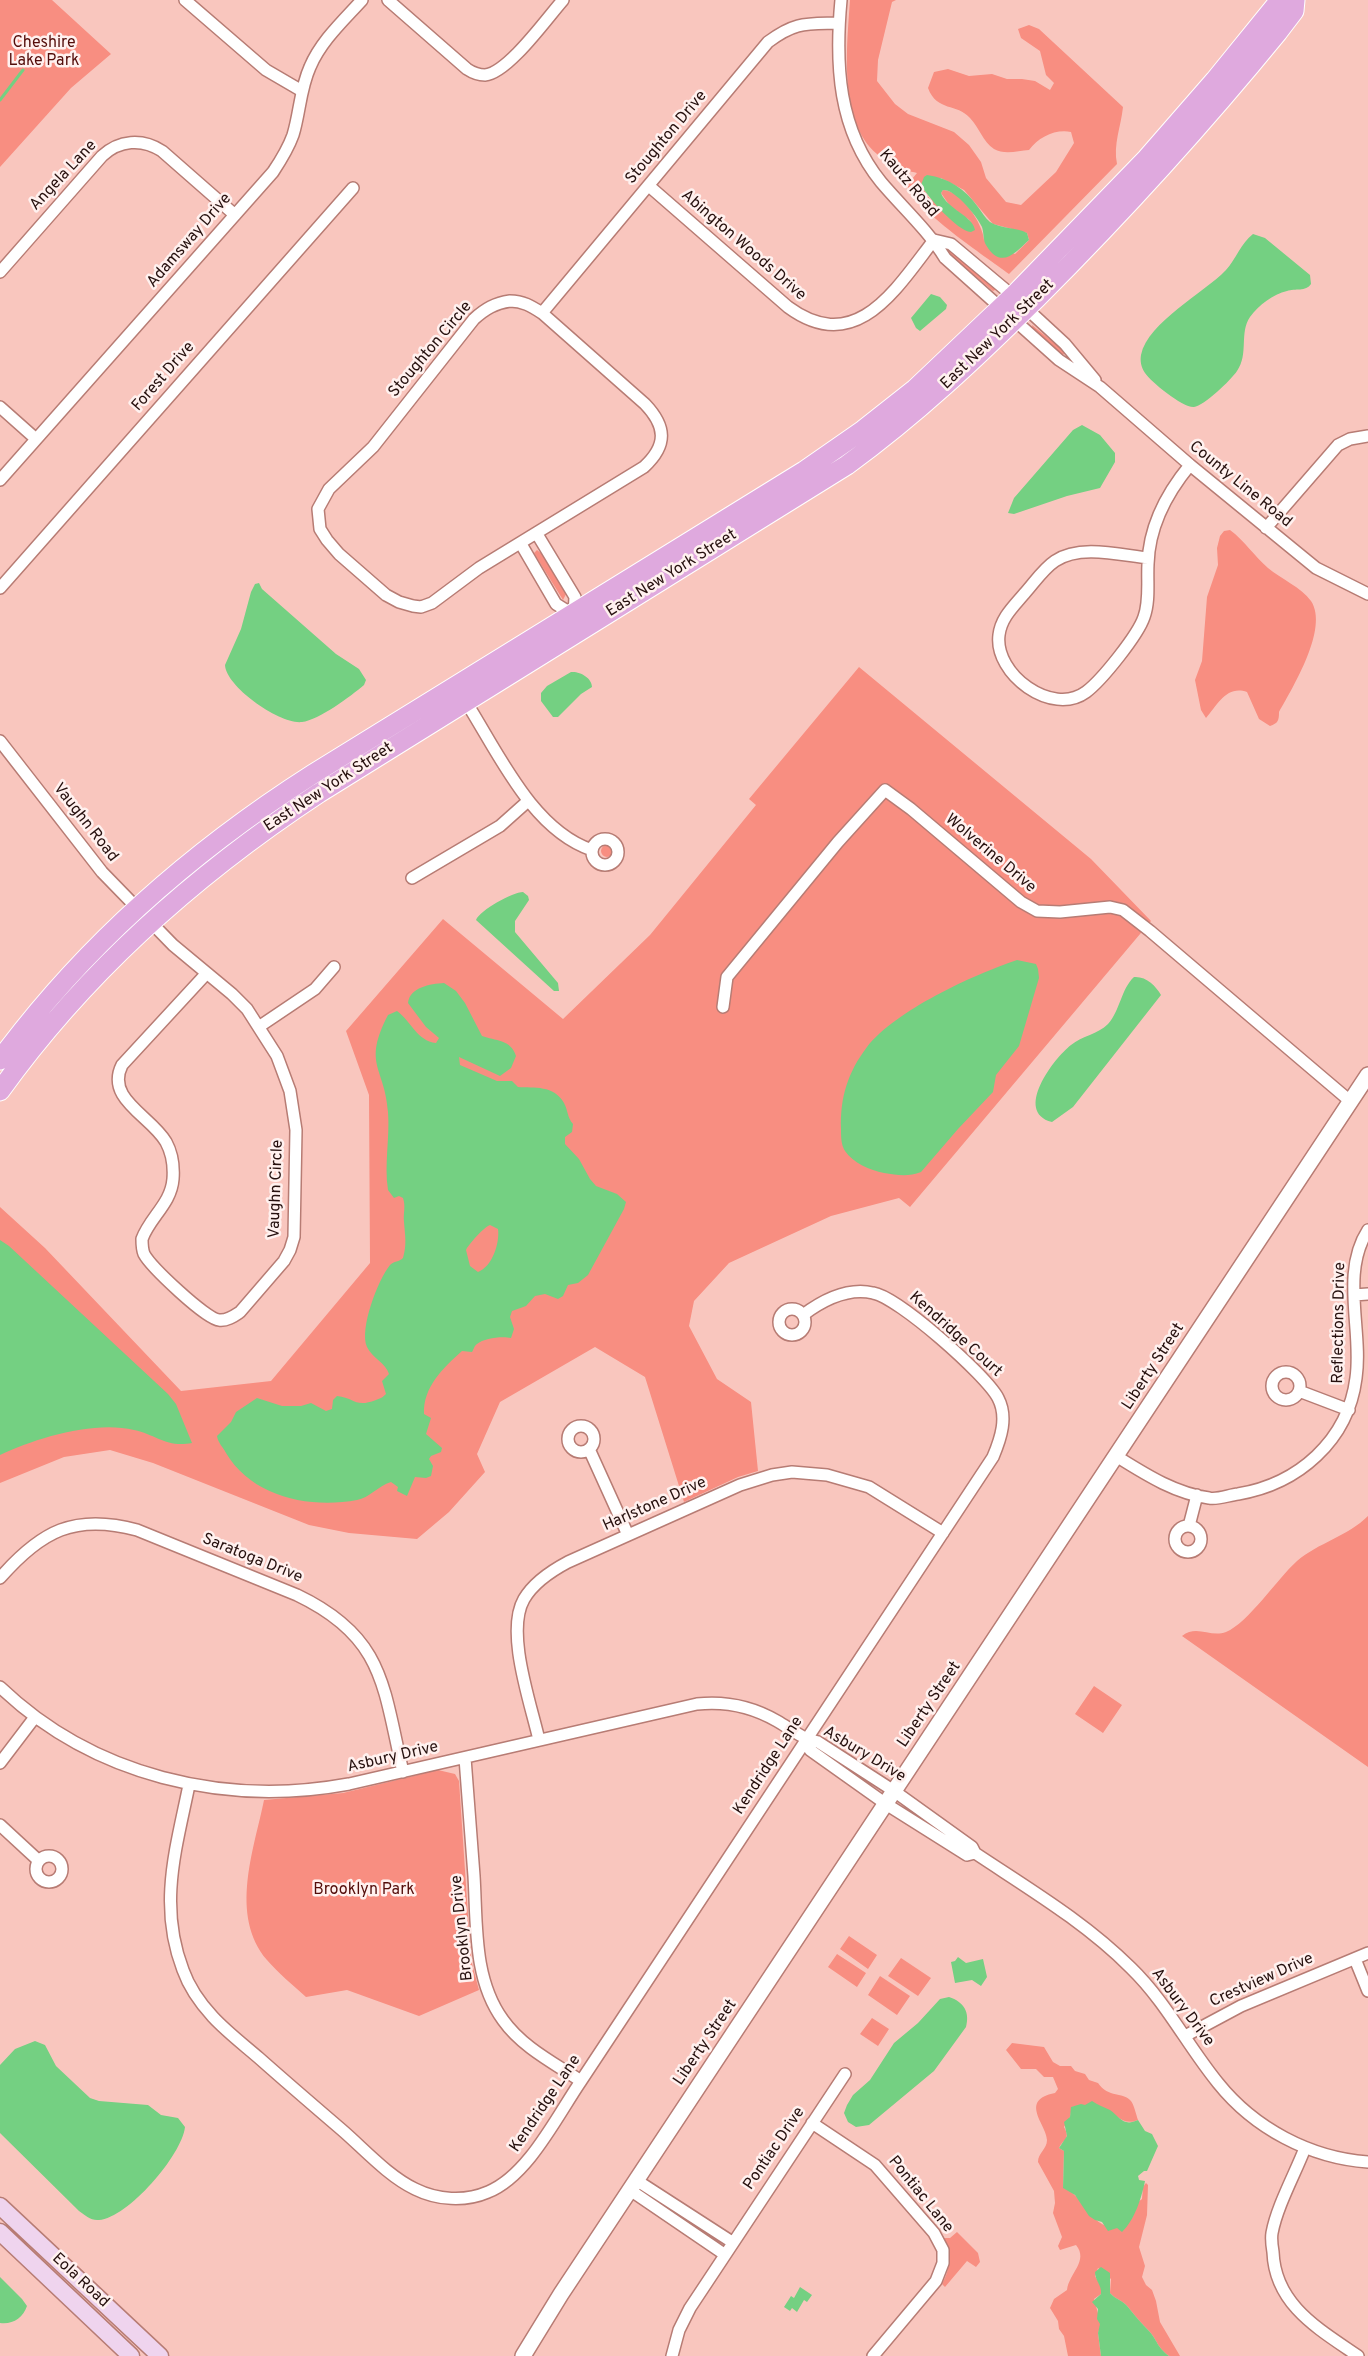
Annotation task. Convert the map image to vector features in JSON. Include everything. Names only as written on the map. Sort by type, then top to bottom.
[{"type":"main road","name":"East New York Street","points":[[1014,308],[1215,80],[1280,0]]},
{"type":"main road","name":"East New York Street","points":[[0,1091],[144,915],[208,872],[276,820],[466,702],[579,621],[842,446],[1014,308],[1123,211],[1204,122],[1294,10],[1295,0]]},
{"type":"main road","name":"East New York Street","points":[[0,1060],[57,990],[144,915],[217,841],[288,790],[579,621]]},
{"type":"main road","name":"Eola Road","points":[[0,2206],[160,2356]]},
{"type":"main road","name":"Eola Road","points":[[0,2232],[131,2356]]},
{"type":"street","points":[[185,0],[266,70],[302,91]]},
{"type":"street","name":"Adamsway Drive","points":[[0,480],[235,215],[283,157],[292,136],[310,65],[321,47],[362,0]]},
{"type":"street","points":[[388,0],[467,69],[475,74],[486,75],[501,68],[563,0]]},
{"type":"street","name":"Kautz Road","points":[[841,0],[838,60],[840,88],[848,123],[858,147],[880,180],[934,240],[945,258],[1014,308]]},
{"type":"street","name":"Stoughton Drive","points":[[542,313],[768,42],[781,32],[798,25],[815,22],[839,23]]},
{"type":"street","name":"Angela Lane","points":[[0,272],[106,152],[132,141],[148,144],[162,151],[235,215]]},
{"type":"street","name":"Abington Woods Drive","points":[[649,186],[788,307],[810,321],[824,324],[838,325],[856,321],[870,314],[882,303],[934,240]]},
{"type":"street","name":"Forest Drive","points":[[0,588],[353,188]]},
{"type":"street","name":"Kautz Road","points":[[934,240],[951,244],[1014,308]]},
{"type":"street","name":"Stoughton Circle","points":[[520,301],[542,313],[645,404],[658,420],[662,430],[658,449],[644,467],[538,534],[479,568],[432,602],[421,607],[399,602],[386,595],[339,554],[320,529],[318,509],[329,489],[372,448],[474,319],[485,309],[499,303],[520,301]]},
{"type":"street","name":"County Line Road","points":[[1014,308],[1065,344],[1100,387]]},
{"type":"street","name":"County Line Road","points":[[1014,308],[1060,360],[1100,387],[1266,528],[1316,568],[1368,594]]},
{"type":"street","points":[[0,407],[36,439]]},
{"type":"street","points":[[1266,528],[1338,445],[1347,440],[1368,436]]},
{"type":"street","points":[[1148,558],[1084,552],[1064,556],[1054,562],[1003,620],[998,642],[1000,654],[1006,666],[1044,697],[1067,700],[1087,691],[1131,640],[1144,617],[1148,558],[1158,513],[1169,492],[1190,465]]},
{"type":"street","points":[[538,534],[575,597],[579,621]]},
{"type":"street","points":[[520,544],[556,604],[579,621]]},
{"type":"street","points":[[466,702],[528,801],[564,836],[592,850]]},
{"type":"street","name":"Vaughn Road","points":[[0,740],[102,872],[144,915]]},
{"type":"street","name":"Wolverine Drive","points":[[723,1007],[727,977],[838,842],[885,790],[911,809],[1021,902],[1037,911],[1060,912],[1110,907],[1123,910],[1350,1102]]},
{"type":"street","points":[[412,878],[500,826],[528,801]]},
{"type":"street","name":"Vaughn Circle","points":[[144,915],[173,945],[232,994],[260,1026],[277,1056],[294,1112],[294,1237],[284,1262],[240,1312],[231,1318],[221,1320],[212,1318],[203,1312],[145,1255],[142,1239],[169,1196],[173,1182],[173,1167],[167,1143],[156,1128],[126,1100],[120,1091],[118,1080],[122,1065],[206,974]]},
{"type":"street","points":[[260,1026],[315,989],[334,967]]},
{"type":"street","name":"Liberty Street","points":[[523,2356],[633,2185],[1368,1075]]},
{"type":"street","name":"Reflections Drive","points":[[1116,1456],[1163,1484],[1210,1499],[1248,1492],[1285,1480],[1308,1464],[1322,1451],[1340,1427],[1349,1410],[1358,1370],[1354,1294],[1358,1245],[1368,1230]]},
{"type":"street","name":"Kendridge Court","points":[[803,1315],[822,1302],[848,1293],[863,1291],[885,1297],[901,1306],[980,1374],[998,1398],[1004,1416],[998,1446],[943,1533]]},
{"type":"street","points":[[1354,1294],[1368,1294]]},
{"type":"street","points":[[1299,1391],[1349,1410]]},
{"type":"street","points":[[589,1449],[628,1535]]},
{"type":"street","name":"Harlstone Drive","points":[[539,1740],[517,1643],[517,1625],[524,1600],[533,1588],[553,1570],[753,1480],[792,1472],[827,1474],[869,1487],[889,1497],[943,1533]]},
{"type":"street","points":[[1189,1526],[1197,1495]]},
{"type":"street","name":"Saratoga Drive","points":[[0,1578],[25,1550],[49,1534],[89,1523],[111,1524],[137,1530],[308,1600],[344,1624],[368,1650],[381,1678],[403,1772]]},
{"type":"street","name":"Kendridge Lane","points":[[189,1784],[172,1865],[169,1903],[171,1925],[186,1979],[213,2017],[397,2178],[426,2194],[447,2198],[474,2197],[501,2186],[525,2165],[943,1533]]},
{"type":"street","name":"Asbury Drive","points":[[0,1687],[35,1717],[72,1741],[113,1762],[147,1775],[189,1784],[253,1792],[304,1792],[349,1784],[709,1703],[723,1703],[756,1711],[775,1720],[806,1740],[818,1742],[890,1797],[972,1847],[975,1853],[1063,1911],[1101,1940],[1149,1987],[1217,2082],[1240,2107],[1263,2125],[1306,2148],[1328,2156],[1368,2162]]},
{"type":"street","points":[[0,1763],[35,1717]]},
{"type":"street","name":"Brooklyn Drive","points":[[465,1758],[479,1950],[487,1990],[497,2012],[521,2040],[581,2081]]},
{"type":"street","points":[[0,1825],[39,1861]]},
{"type":"street","name":"Crestview Drive","points":[[1185,2036],[1241,2006],[1368,1953]]},
{"type":"street","points":[[1355,1958],[1368,1991]]},
{"type":"street","name":"Pontiac Drive","points":[[672,2356],[675,2339],[684,2319],[724,2254],[845,2074]]},
{"type":"street","name":"Pontiac Lane","points":[[812,2123],[862,2155],[876,2167],[934,2233],[943,2250],[943,2262],[936,2281],[873,2356]]},
{"type":"street","points":[[1306,2148],[1272,2234],[1273,2264],[1281,2288],[1298,2311],[1307,2320],[1358,2356]]},
{"type":"street","points":[[633,2185],[732,2242]]},
{"type":"street","points":[[633,2185],[724,2254]]},
{"type":"green space","name":"Cheshire Lake Park","points":[[0,0],[52,0],[111,54],[71,88],[0,167]]},
{"type":"green space","points":[[850,0],[896,0],[892,2],[878,60],[877,81],[895,104],[908,114],[954,132],[969,145],[981,162],[986,178],[1006,202],[1021,205],[1056,172],[1074,143],[1071,132],[1065,131],[1048,135],[1029,150],[998,151],[990,146],[965,113],[942,104],[932,96],[928,88],[934,72],[948,69],[969,76],[992,74],[1007,79],[1035,81],[1050,90],[1054,83],[1046,75],[1040,51],[1021,38],[1018,29],[1029,25],[1039,29],[1123,107],[1117,142],[1117,164],[1009,274],[952,233],[923,207],[913,196],[907,185],[917,173],[900,170],[890,165],[865,140],[856,122],[848,82],[847,60]],"holes":[[[941,178],[964,190],[993,224],[1027,233],[1029,240],[1015,254],[984,240],[980,225],[964,202],[950,191],[943,190],[941,193],[950,206],[972,222],[929,198],[921,185]]]},
{"type":"green space","points":[[950,246],[994,285],[995,290],[993,291],[947,252]]},
{"type":"green space","points":[[1032,325],[1064,351],[1065,354],[1061,355],[1033,331]]},
{"type":"green space","points":[[1230,530],[1268,568],[1307,596],[1315,612],[1316,626],[1307,657],[1279,712],[1278,721],[1270,726],[1259,719],[1247,692],[1234,691],[1228,693],[1206,718],[1201,710],[1195,680],[1202,661],[1207,597],[1218,565],[1217,548],[1220,536],[1224,531]]},
{"type":"green space","points":[[537,550],[542,554],[564,590],[566,594],[563,600],[534,553]]},
{"type":"green space","points":[[859,667],[1091,859],[1151,921],[910,1207],[899,1198],[831,1216],[729,1263],[694,1301],[689,1326],[717,1379],[751,1402],[758,1471],[738,1477],[684,1502],[645,1377],[595,1347],[500,1402],[477,1454],[485,1472],[449,1512],[417,1539],[349,1533],[309,1525],[153,1463],[110,1450],[64,1457],[0,1483],[0,1207],[45,1248],[181,1391],[271,1381],[370,1263],[369,1095],[346,1031],[443,919],[563,1019],[650,935],[756,805],[749,799]]},
{"type":"green space","points":[[609,845],[612,846],[612,856],[605,857],[602,856],[601,849],[602,846]]},
{"type":"green space","points":[[1368,1516],[1368,1767],[1182,1636],[1193,1631],[1226,1632],[1235,1627],[1244,1620],[1297,1561],[1314,1549],[1351,1529]]},
{"type":"green space","points":[[1094,1686],[1122,1705],[1103,1733],[1075,1714]]},
{"type":"green space","name":"Brooklyn Park","points":[[438,1770],[455,1774],[459,1781],[471,1960],[479,1990],[419,2016],[347,1990],[306,1997],[267,1960],[256,1942],[249,1923],[247,1882],[264,1800],[343,1793]]},
{"type":"green space","points":[[849,1936],[877,1955],[868,1969],[840,1949]]},
{"type":"green space","points":[[837,1954],[866,1973],[857,1987],[828,1967]]},
{"type":"green space","points":[[901,1958],[931,1978],[918,1996],[888,1976]]},
{"type":"green space","points":[[880,1976],[910,1996],[897,2015],[868,1995]]},
{"type":"green space","points":[[872,2018],[889,2029],[878,2046],[860,2034]]},
{"type":"green space","points":[[1012,2043],[1044,2047],[1053,2062],[1060,2066],[1071,2066],[1075,2071],[1085,2074],[1089,2080],[1098,2083],[1106,2091],[1124,2096],[1132,2103],[1138,2120],[1132,2122],[1123,2120],[1099,2108],[1088,2106],[1072,2107],[1070,2117],[1064,2127],[1067,2137],[1059,2148],[1064,2151],[1063,2187],[1071,2192],[1099,2222],[1117,2228],[1132,2218],[1138,2202],[1142,2199],[1143,2187],[1146,2183],[1148,2185],[1147,2215],[1139,2247],[1145,2266],[1142,2277],[1146,2285],[1152,2290],[1160,2322],[1180,2356],[1169,2356],[1162,2349],[1126,2305],[1110,2293],[1111,2279],[1098,2268],[1095,2276],[1102,2288],[1101,2294],[1094,2299],[1101,2324],[1098,2333],[1101,2356],[1068,2356],[1064,2336],[1050,2308],[1054,2299],[1067,2290],[1080,2256],[1076,2245],[1060,2250],[1058,2246],[1062,2237],[1053,2213],[1055,2203],[1054,2191],[1038,2162],[1047,2140],[1036,2107],[1038,2101],[1044,2096],[1055,2093],[1058,2089],[1053,2077],[1044,2077],[1036,2069],[1021,2069],[1006,2050]]},
{"type":"green space","points":[[650,2195],[721,2241],[720,2243],[718,2244]]},
{"type":"green space","points":[[957,2232],[978,2253],[980,2262],[976,2267],[967,2261],[945,2287],[942,2284],[949,2261],[944,2238],[950,2238]]},
{"type":"shaded area","points":[[927,175],[935,176],[956,185],[968,195],[990,222],[1027,233],[1029,240],[1008,257],[997,257],[986,245],[982,227],[978,220],[960,199],[948,191],[943,190],[941,193],[949,204],[970,221],[975,230],[971,232],[958,226],[936,205],[921,185],[924,177]]},
{"type":"shaded area","points":[[1253,234],[1265,238],[1310,275],[1311,284],[1306,288],[1282,292],[1258,308],[1247,323],[1243,358],[1237,371],[1210,398],[1198,406],[1189,406],[1168,394],[1148,377],[1142,366],[1141,355],[1154,331],[1226,270],[1245,242]]},
{"type":"shaded area","points":[[931,294],[940,297],[947,305],[946,309],[920,331],[916,328],[911,318]]},
{"type":"shaded area","points":[[1082,425],[1100,435],[1115,453],[1115,462],[1100,488],[1067,496],[1014,514],[1008,513],[1014,498],[1073,430]]},
{"type":"shaded area","points":[[259,583],[262,589],[336,654],[359,669],[366,680],[364,685],[326,712],[302,722],[281,717],[269,711],[244,693],[228,674],[225,665],[241,629],[251,592],[255,584]]},
{"type":"shaded area","points":[[571,672],[585,676],[590,681],[592,687],[581,694],[558,717],[553,717],[541,701],[541,693],[547,686]]},
{"type":"shaded area","points":[[523,892],[528,896],[529,900],[515,921],[515,932],[558,983],[559,991],[554,991],[476,920],[484,911],[497,902]]},
{"type":"shaded area","points":[[1017,960],[1036,964],[1039,978],[1019,1046],[996,1075],[993,1092],[921,1172],[907,1175],[884,1173],[868,1168],[852,1159],[845,1151],[842,1143],[842,1106],[850,1075],[867,1047],[896,1020],[936,995]]},
{"type":"shaded area","points":[[1134,977],[1143,978],[1150,982],[1161,995],[1073,1107],[1052,1122],[1041,1116],[1036,1108],[1036,1097],[1047,1072],[1071,1045],[1108,1024],[1126,988]]},
{"type":"shaded area","points":[[444,983],[456,991],[465,1003],[482,1036],[510,1046],[516,1056],[511,1068],[500,1076],[459,1057],[460,1065],[497,1081],[512,1081],[518,1087],[549,1090],[560,1097],[573,1124],[572,1132],[565,1137],[565,1144],[579,1159],[596,1186],[617,1194],[626,1202],[624,1209],[588,1275],[578,1283],[568,1285],[563,1296],[558,1299],[545,1294],[535,1296],[526,1306],[512,1311],[510,1317],[514,1329],[511,1338],[498,1337],[488,1339],[477,1344],[472,1352],[462,1351],[435,1379],[425,1404],[424,1414],[431,1418],[426,1434],[442,1448],[441,1452],[431,1456],[429,1459],[433,1466],[431,1476],[426,1478],[415,1477],[407,1496],[397,1491],[398,1487],[391,1482],[366,1497],[357,1500],[320,1503],[284,1496],[266,1490],[237,1468],[218,1441],[217,1436],[231,1422],[236,1412],[257,1398],[282,1406],[301,1406],[311,1403],[326,1411],[332,1409],[333,1400],[337,1396],[364,1403],[379,1399],[386,1394],[382,1381],[389,1374],[367,1347],[365,1339],[366,1329],[375,1293],[390,1265],[403,1258],[405,1240],[403,1198],[399,1196],[394,1198],[388,1190],[388,1112],[377,1065],[377,1045],[380,1032],[388,1015],[397,1011],[419,1035],[436,1043],[439,1038],[426,1027],[408,1003],[412,993],[422,987]],"holes":[[[490,1225],[498,1229],[498,1241],[494,1254],[487,1265],[478,1272],[470,1266],[466,1250],[488,1226]]]},
{"type":"shaded area","points":[[0,1240],[9,1246],[168,1394],[176,1404],[192,1443],[176,1444],[134,1430],[102,1427],[66,1432],[47,1437],[0,1455]]},
{"type":"shaded area","points":[[958,1957],[966,1963],[983,1959],[987,1977],[981,1986],[972,1980],[955,1983],[951,1962],[955,1961]]},
{"type":"shaded area","points":[[949,1997],[959,2002],[965,2008],[967,2017],[966,2027],[934,2071],[869,2125],[856,2127],[848,2122],[844,2113],[847,2105],[853,2095],[870,2080],[894,2043],[918,2023],[940,1999]]},
{"type":"shaded area","points":[[35,2041],[45,2045],[56,2066],[90,2098],[99,2101],[148,2105],[161,2115],[178,2118],[185,2127],[182,2139],[174,2153],[152,2183],[124,2209],[111,2217],[93,2220],[79,2211],[0,2133],[0,2065],[15,2049]]},
{"type":"shaded area","points":[[1092,2101],[1110,2110],[1125,2122],[1138,2120],[1145,2131],[1152,2134],[1158,2146],[1147,2171],[1138,2176],[1139,2180],[1145,2181],[1142,2194],[1131,2221],[1122,2232],[1117,2228],[1108,2231],[1102,2222],[1089,2216],[1075,2195],[1063,2188],[1064,2151],[1059,2148],[1067,2136],[1064,2122],[1070,2117],[1071,2107],[1081,2104],[1085,2105]]},
{"type":"shaded area","points":[[1101,2267],[1110,2273],[1110,2293],[1126,2305],[1169,2356],[1101,2356],[1098,2333],[1100,2324],[1097,2319],[1098,2309],[1092,2302],[1101,2294],[1095,2272]]},
{"type":"shaded area","points":[[0,2277],[27,2306],[20,2317],[9,2323],[0,2323]]},
{"type":"shaded area","points":[[800,2287],[812,2295],[807,2302],[804,2300],[797,2312],[792,2308],[790,2311],[784,2307],[791,2296],[794,2298]]},
{"type":"waterway","points":[[0,100],[23,70]]}]
